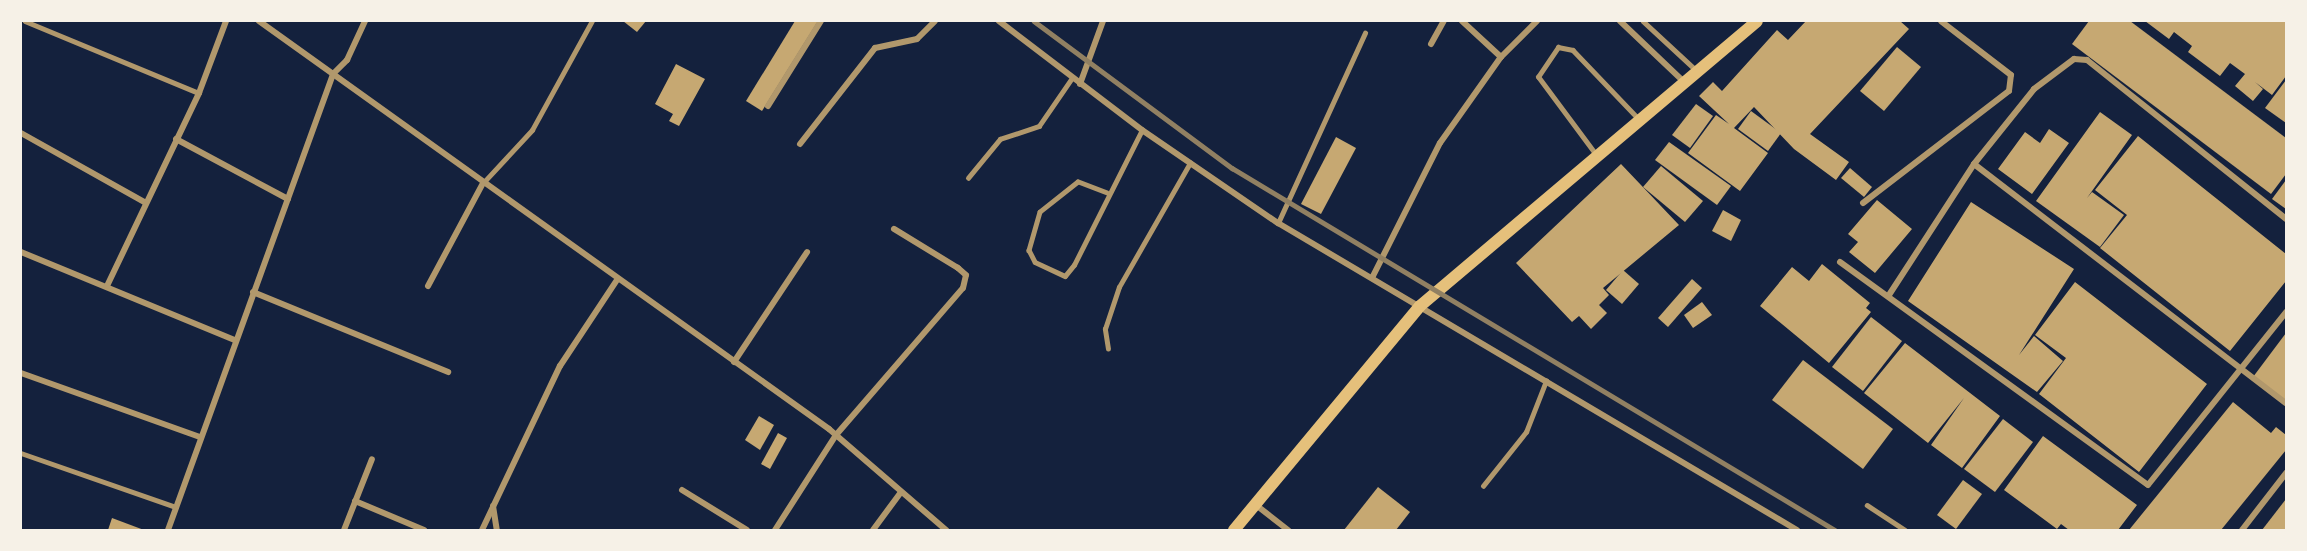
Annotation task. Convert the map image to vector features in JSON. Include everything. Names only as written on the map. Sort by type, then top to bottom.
[{"type":"main road","points":[[1234,530],[1420,306],[1757,21]]},
{"type":"street","points":[[107,286],[199,93],[226,21]]},
{"type":"street","points":[[259,21],[836,435],[946,530]]},
{"type":"street","points":[[168,530],[333,74],[347,60],[365,21]]},
{"type":"street","points":[[768,106],[821,21]]},
{"type":"street","points":[[800,144],[875,48],[917,39],[935,21]]},
{"type":"street","points":[[999,21],[1142,130],[1278,223],[1797,530]]},
{"type":"street","points":[[1080,84],[1103,21]]},
{"type":"street","points":[[1431,44],[1444,21]]},
{"type":"street","points":[[1462,21],[1501,57]]},
{"type":"street","points":[[1372,278],[1421,174],[1501,57],[1537,21]]},
{"type":"street","points":[[1620,21],[1684,82]]},
{"type":"street","points":[[1863,203],[2009,91],[2011,75],[1941,21]]},
{"type":"street","points":[[1889,295],[1974,164],[2034,89],[2065,63],[2087,60],[2286,219]]},
{"type":"street","points":[[21,133],[146,203]]},
{"type":"street","points":[[176,139],[288,199]]},
{"type":"street","points":[[1974,164],[2286,403]]},
{"type":"street","points":[[428,286],[483,183]]},
{"type":"street","points":[[775,530],[836,435],[963,288],[966,275],[958,268],[894,229]]},
{"type":"street","points":[[21,252],[235,340]]},
{"type":"street","points":[[734,362],[807,252]]},
{"type":"street","points":[[1840,262],[1889,295],[2148,485],[2286,312]]},
{"type":"street","points":[[482,530],[560,366],[617,280]]},
{"type":"street","points":[[253,292],[448,372]]},
{"type":"street","points":[[21,373],[201,437]]},
{"type":"street","points":[[344,530],[372,459]]},
{"type":"street","points":[[2242,530],[2286,473]]},
{"type":"street","points":[[682,490],[747,530]]},
{"type":"street","points":[[873,530],[901,492]]},
{"type":"street","points":[[355,501],[424,530]]},
{"type":"street","points":[[493,505],[497,530]]},
{"type":"street","points":[[1256,505],[1288,530]]},
{"type":"lane","points":[[25,21],[199,93]]},
{"type":"lane","points":[[483,183],[532,130],[592,21]]},
{"type":"lane","points":[[1643,21],[1698,71]]},
{"type":"lane","points":[[1278,223],[1365,33]]},
{"type":"lane","points":[[1597,156],[1538,76],[1558,46],[1572,50],[1640,120]]},
{"type":"lane","points":[[968,178],[1000,140],[1039,126],[1072,78]]},
{"type":"lane","points":[[1107,193],[1078,182],[1040,212],[1029,250],[1035,262],[1065,276],[1142,130]]},
{"type":"lane","points":[[1108,349],[1106,329],[1119,287],[1190,163]]},
{"type":"lane","points":[[1483,486],[1526,432],[1546,381]]},
{"type":"lane","points":[[21,453],[176,507]]},
{"type":"lane","points":[[1867,505],[1905,530]]},
{"type":"building","points":[[623,21],[646,21],[637,32]]},
{"type":"building","points":[[795,21],[818,21],[762,111],[746,101]]},
{"type":"building","points":[[1806,21],[1900,21],[1909,29],[1810,134],[1849,162],[1836,180],[1794,149],[1754,107],[1734,128],[1768,153],[1740,191],[1688,153],[1716,115],[1729,124],[1699,96],[1713,82],[1722,91],[1777,30],[1788,40]]},
{"type":"building","points":[[2089,21],[2130,21],[2286,138],[2286,174],[2271,194],[2072,44]]},
{"type":"building","points":[[2145,21],[2286,21],[2286,76],[2272,95],[2255,82],[2263,89],[2253,101],[2235,86],[2245,74],[2230,63],[2220,76],[2188,52],[2192,46],[2174,32],[2169,39]]},
{"type":"building","points":[[1897,47],[1921,67],[1884,111],[1860,91]]},
{"type":"building","points":[[676,64],[705,79],[679,126],[669,121],[673,114],[655,104]]},
{"type":"building","points":[[2286,80],[2286,123],[2265,108]]},
{"type":"building","points":[[1696,104],[1713,116],[1690,148],[1672,135]]},
{"type":"building","points":[[1751,111],[1781,133],[1768,151],[1738,129]]},
{"type":"building","points":[[2100,112],[2132,135],[2087,198],[2092,192],[2124,215],[2100,247],[2036,201]]},
{"type":"building","points":[[2049,129],[2069,143],[2032,194],[1998,169],[2025,132],[2040,143]]},
{"type":"building","points":[[2138,136],[2286,254],[2286,281],[2230,351],[2100,248],[2127,215],[2095,190]]},
{"type":"building","points":[[1336,137],[1356,148],[1321,214],[1301,204]]},
{"type":"building","points":[[1669,142],[1731,186],[1717,205],[1655,160]]},
{"type":"building","points":[[1621,164],[1679,225],[1603,288],[1609,295],[1599,305],[1607,313],[1591,329],[1579,316],[1572,322],[1516,263]]},
{"type":"building","points":[[1661,166],[1703,201],[1685,222],[1643,187]]},
{"type":"building","points":[[1850,168],[1872,187],[1864,197],[1841,178]]},
{"type":"building","points":[[2286,180],[2286,209],[2272,199]]},
{"type":"building","points":[[1877,200],[1912,229],[1875,273],[1849,252],[1858,242],[1848,234]]},
{"type":"building","points":[[1971,202],[2074,269],[2019,355],[2034,336],[2063,361],[2037,392],[1908,301]]},
{"type":"building","points":[[1723,210],[1741,220],[1731,241],[1712,231]]},
{"type":"building","points":[[1822,264],[1870,303],[1866,308],[1871,312],[1829,363],[1760,306],[1792,267],[1809,281]]},
{"type":"building","points":[[1623,270],[1639,284],[1622,304],[1606,290]]},
{"type":"building","points":[[1692,279],[1702,288],[1668,327],[1658,318]]},
{"type":"building","points":[[2075,282],[2207,384],[2139,472],[2039,394],[2066,358],[2035,335]]},
{"type":"building","points":[[1702,302],[1712,315],[1693,328],[1684,315]]},
{"type":"building","points":[[1871,317],[1902,341],[1863,391],[1832,367]]},
{"type":"building","points":[[2286,333],[2286,401],[2253,377]]},
{"type":"building","points":[[1905,343],[2000,416],[1962,468],[1931,445],[1964,398],[1928,443],[1864,393]]},
{"type":"building","points":[[1803,360],[1893,429],[1863,469],[1772,400]]},
{"type":"building","points":[[2233,402],[2271,433],[2276,427],[2286,435],[2286,450],[2221,530],[2129,530]]},
{"type":"building","points":[[759,416],[774,425],[760,450],[745,440]]},
{"type":"building","points":[[2003,419],[2033,442],[1995,492],[1964,469]]},
{"type":"building","points":[[778,433],[787,438],[770,469],[761,464]]},
{"type":"building","points":[[2043,436],[2137,505],[2118,530],[2069,530],[2061,524],[2057,529],[2004,490]]},
{"type":"building","points":[[1963,480],[1982,494],[1956,529],[1937,515]]},
{"type":"building","points":[[1378,487],[1410,512],[1396,530],[1344,530]]},
{"type":"building","points":[[2286,499],[2286,530],[2262,530]]},
{"type":"building","points":[[112,518],[144,530],[108,530]]},
{"type":"railway","points":[[1034,21],[1232,168],[1835,530]]}]
